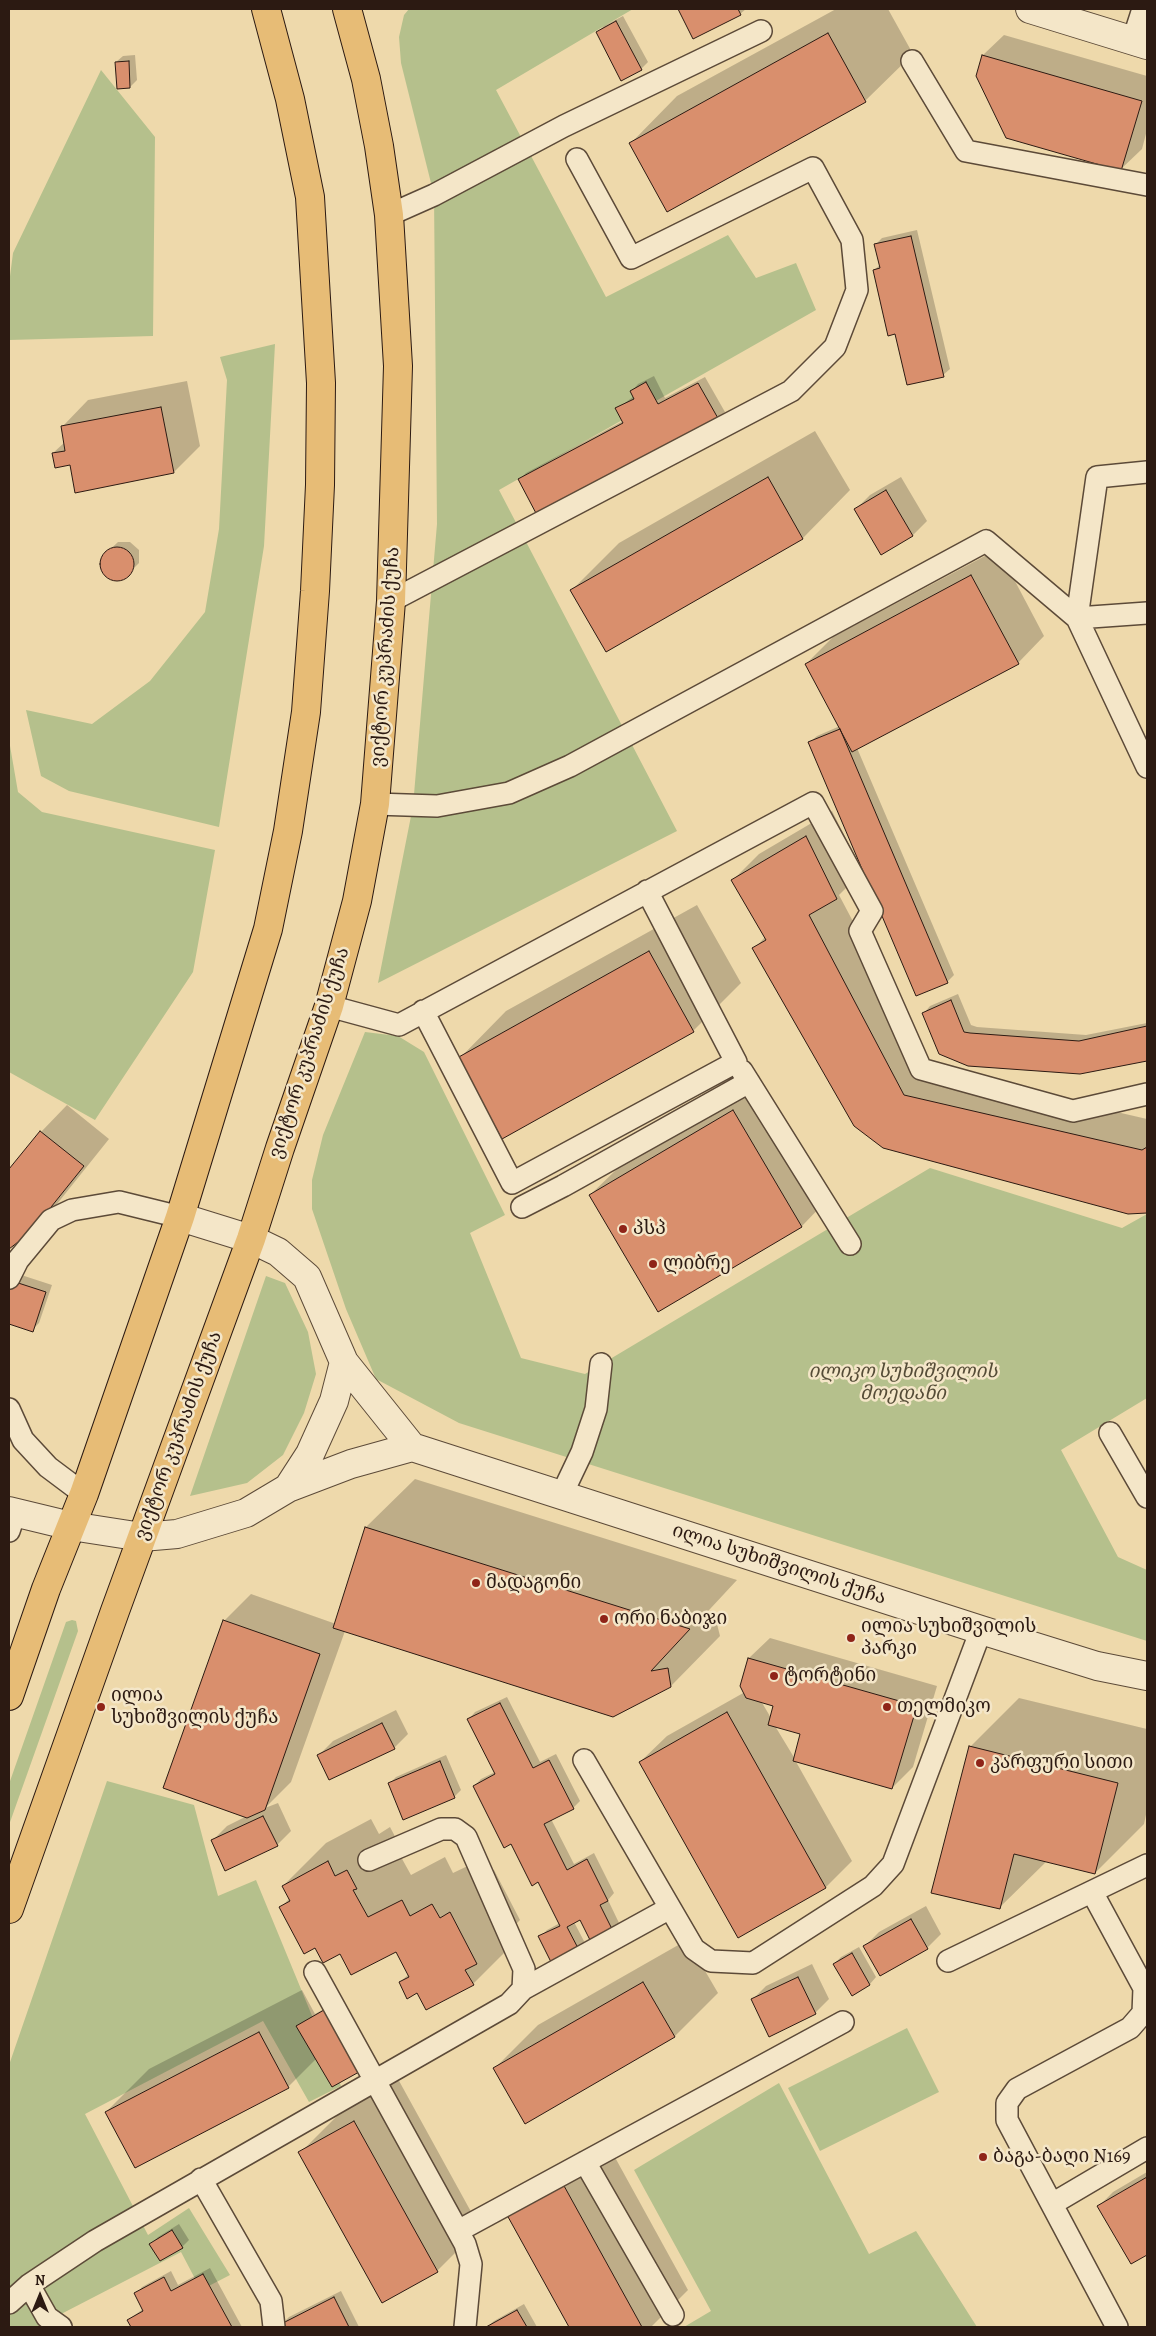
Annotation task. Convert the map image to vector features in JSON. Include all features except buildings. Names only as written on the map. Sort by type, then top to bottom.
[{"type":"main road","points":[[9,1696],[84,1494],[180,1217],[268,929],[288,831],[306,712],[315,591],[320,485],[321,383],[310,196],[290,99],[266,9]]},
{"type":"main road","name":"ვიქტორ კუპრაძის ქუჩა","points":[[9,1910],[142,1537],[252,1239],[280,1148],[330,1006],[356,900],[375,804],[391,601],[398,366],[389,215],[379,146],[366,79],[347,9]]},
{"type":"street","points":[[1030,9],[1140,43]]},
{"type":"street","points":[[11,1518],[142,1537],[177,1534],[246,1513],[288,1488],[351,1464],[412,1447],[344,1362],[308,1277],[278,1252],[252,1239],[180,1217]]},
{"type":"street","points":[[288,1488],[310,1454],[330,1410],[344,1362]]},
{"type":"street","name":"ილია სუხიშვილის ქუჩა","points":[[412,1447],[981,1630],[1097,1666],[1147,1676]]},
{"type":"lane","points":[[1140,43],[1143,9]]},
{"type":"lane","points":[[389,215],[434,195],[564,126],[761,31]]},
{"type":"lane","points":[[912,61],[966,151],[1147,185]]},
{"type":"lane","points":[[391,601],[790,391],[835,346],[857,290],[852,240],[814,168],[631,258],[577,159]]},
{"type":"lane","points":[[1077,618],[1097,477],[1147,472]]},
{"type":"lane","points":[[375,804],[437,806],[509,793],[570,766],[986,541],[1077,618],[1147,767]]},
{"type":"lane","points":[[1077,618],[1147,613]]},
{"type":"lane","points":[[330,1006],[399,1025],[813,803],[872,911],[860,930],[921,1069],[1073,1111],[1147,1094]]},
{"type":"lane","points":[[647,891],[736,1062],[850,1244]]},
{"type":"lane","points":[[423,1011],[512,1183],[736,1062]]},
{"type":"lane","points":[[522,1207],[564,1186],[749,1082]]},
{"type":"lane","points":[[9,1278],[18,1260],[51,1220],[72,1210],[119,1202],[180,1217]]},
{"type":"lane","points":[[562,1494],[582,1452],[596,1409],[601,1364]]},
{"type":"lane","points":[[9,1408],[23,1440],[48,1467],[84,1494]]},
{"type":"lane","points":[[1110,1432],[1147,1497]]},
{"type":"lane","points":[[584,1760],[694,1949],[711,1961],[753,1963],[873,1886],[893,1864],[981,1630]]},
{"type":"lane","points":[[369,1860],[441,1829],[455,1829],[466,1837],[524,1969],[523,1989]]},
{"type":"lane","points":[[948,1961],[1147,1865]]},
{"type":"lane","points":[[1092,1892],[1144,1988],[1143,2013],[1130,2028],[1017,2089],[1007,2104],[1007,2120],[1117,2327]]},
{"type":"lane","points":[[9,2303],[30,2285],[95,2241],[509,2004],[523,1989],[670,1908]]},
{"type":"lane","points":[[315,1972],[465,2244],[471,2264],[465,2327]]},
{"type":"lane","points":[[458,2231],[843,2022]]},
{"type":"lane","points":[[1052,2204],[1147,2148]]},
{"type":"lane","points":[[586,2162],[673,2315]]},
{"type":"lane","points":[[202,2179],[271,2301],[274,2327]]},
{"type":"lane","points":[[30,2285],[47,2317],[61,2327]]},
{"type":"green space","points":[[409,9],[633,9],[496,90],[606,297],[728,235],[756,278],[796,263],[816,310],[499,490],[677,831],[378,983],[413,806],[437,524],[434,195],[401,63],[399,37],[404,15]]},
{"type":"green space","points":[[101,70],[155,137],[153,336],[9,340],[9,284],[13,253]]},
{"type":"green space","points":[[275,344],[264,546],[219,827],[69,791],[41,776],[26,710],[92,724],[150,681],[205,612],[219,529],[227,380],[220,357]]},
{"type":"green space","points":[[9,740],[18,792],[42,812],[215,850],[193,972],[95,1120],[9,1072]]},
{"type":"green space","name":"ილიკო სუხიშვილის მოედანი","points":[[365,1032],[398,1036],[424,1052],[505,1215],[470,1233],[521,1358],[585,1374],[930,1168],[1122,1228],[1147,1214],[1147,1398],[1061,1450],[1118,1557],[1147,1570],[1147,1641],[459,1423],[376,1379],[346,1309],[312,1209],[312,1180],[323,1135]]},
{"type":"green space","points":[[266,1276],[285,1283],[308,1332],[316,1374],[304,1413],[283,1455],[247,1483],[190,1496]]},
{"type":"green space","points":[[76,1621],[78,1631],[9,1825],[9,1784],[66,1622]]},
{"type":"green space","points":[[107,1781],[194,1805],[218,1896],[256,1880],[341,2086],[309,2102],[263,2021],[85,2114],[148,2235],[189,2208],[230,2275],[201,2290],[181,2252],[36,2327],[9,2327],[9,2065]]},
{"type":"green space","points":[[907,2028],[939,2092],[820,2151],[788,2088]]},
{"type":"green space","points":[[779,2083],[869,2254],[916,2231],[977,2327],[684,2327],[711,2311],[634,2170]]},
{"type":"place","name":"პსპ","points":[[623,1229]]},
{"type":"place","name":"ლიბრე","points":[[653,1264]]},
{"type":"place","name":"მადაგონი","points":[[476,1583]]},
{"type":"place","name":"ორი ნაბიჯი","points":[[604,1619]]},
{"type":"place","name":"ილია სუხიშვილის პარკი","points":[[851,1638]]},
{"type":"place","name":"ტორტინი","points":[[774,1676]]},
{"type":"place","name":"ილია სუხიშვილის ქუჩა","points":[[101,1707]]},
{"type":"place","name":"თელმიკო","points":[[887,1707]]},
{"type":"place","name":"კარფური სითი","points":[[980,1763]]},
{"type":"place","name":"ბაგა-ბაღი N169","points":[[983,2157]]}]
